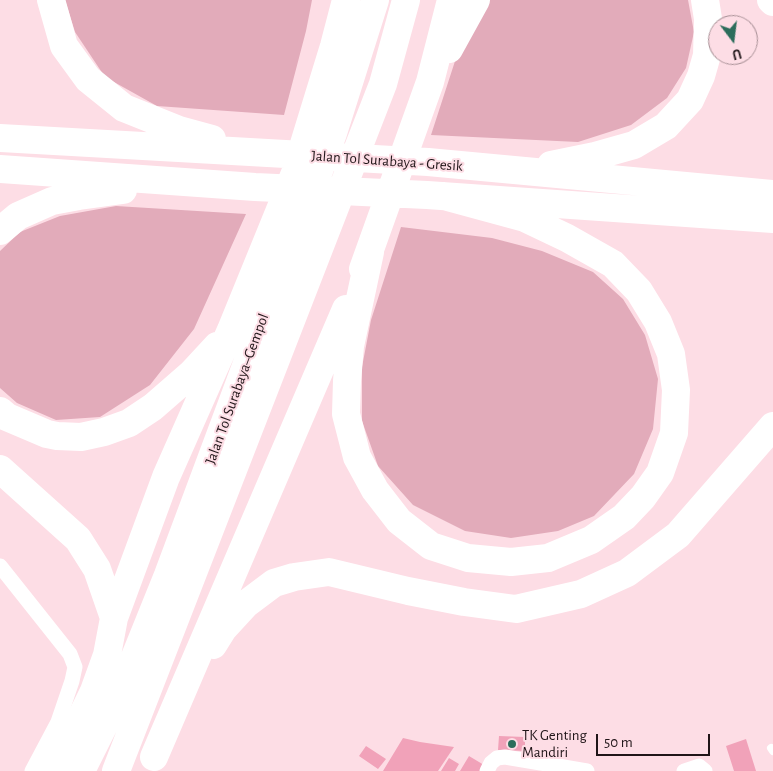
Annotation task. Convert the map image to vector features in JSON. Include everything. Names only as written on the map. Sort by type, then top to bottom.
[{"type":"highway","points":[[51,0],[64,46],[88,79],[124,108],[179,130],[264,154]]},
{"type":"highway","points":[[331,0],[334,46]]},
{"type":"highway","points":[[53,771],[59,763],[94,691],[107,655],[114,618],[166,477],[231,330],[295,174],[346,0]]},
{"type":"highway","name":"Jalan Tol Surabaya–Gempol","points":[[81,771],[122,689],[168,575],[333,133],[375,0]]},
{"type":"highway","name":"Jalan Tol Surabaya–Gempol","points":[[116,771],[383,84],[406,0]]},
{"type":"highway","points":[[151,764],[370,252],[430,82],[451,0]]},
{"type":"highway","points":[[430,82],[476,0]]},
{"type":"highway","points":[[522,171],[595,156],[634,145],[666,126],[690,100],[701,76],[707,55],[708,19],[705,0]]},
{"type":"highway","name":"Jalan Tol Surabaya - Gresik","points":[[0,138],[428,162],[773,194]]},
{"type":"highway","name":"Jalan Tol Surabaya - Gresik","points":[[0,169],[255,187],[436,196],[773,219]]},
{"type":"highway","points":[[0,231],[18,216],[52,201],[178,182]]},
{"type":"highway","points":[[370,252],[350,346],[346,414],[357,457],[375,490],[399,521],[430,546],[468,558],[511,562],[548,558],[591,540],[624,517],[660,473],[674,433],[676,390],[671,354],[658,322],[639,291],[613,264],[567,238],[525,218],[436,196]]},
{"type":"highway","points":[[0,412],[47,434],[57,436],[81,436],[104,432],[129,422],[154,407],[192,373],[231,330]]},
{"type":"highway","points":[[151,764],[222,629],[246,604],[274,583],[294,576],[328,572],[445,599],[516,609],[581,594],[627,573],[678,534],[773,426]]},
{"type":"highway","points":[[0,469],[78,539],[97,570],[114,618]]},
{"type":"street","points":[[0,566],[70,654],[75,667],[58,722],[32,771]]},
{"type":"street","points":[[487,771],[491,763],[497,758],[505,757],[587,771]]},
{"type":"street","points":[[684,771],[699,766],[705,771]]},
{"type":"shaded area","points":[[65,0],[312,0],[306,31],[284,115],[157,106],[105,77],[75,32]]},
{"type":"shaded area","points":[[482,0],[688,0],[694,32],[686,68],[667,98],[631,125],[578,142],[431,135],[457,55]]},
{"type":"shaded area","points":[[116,206],[246,214],[194,329],[150,385],[100,417],[56,420],[17,403],[0,388],[0,251],[20,232],[60,216]]},
{"type":"shaded area","points":[[401,227],[492,238],[542,251],[593,272],[623,299],[645,335],[658,379],[653,429],[634,474],[594,516],[558,531],[511,538],[465,531],[413,505],[378,466],[362,421],[362,367],[371,320]]},
{"type":"building","name":"TK Genting Mandiri","points":[[499,736],[525,737],[525,751],[498,750]]},
{"type":"building","points":[[403,738],[454,747],[438,771],[383,771]]},
{"type":"building","points":[[746,739],[756,771],[734,771],[726,746]]},
{"type":"building","points":[[366,746],[386,759],[378,769],[359,756]]},
{"type":"building","points":[[469,756],[484,765],[480,771],[460,771]]},
{"type":"building","points":[[449,758],[459,764],[455,771],[441,771]]},
{"type":"place","name":"TK Genting Mandiri","points":[[512,744]]}]
